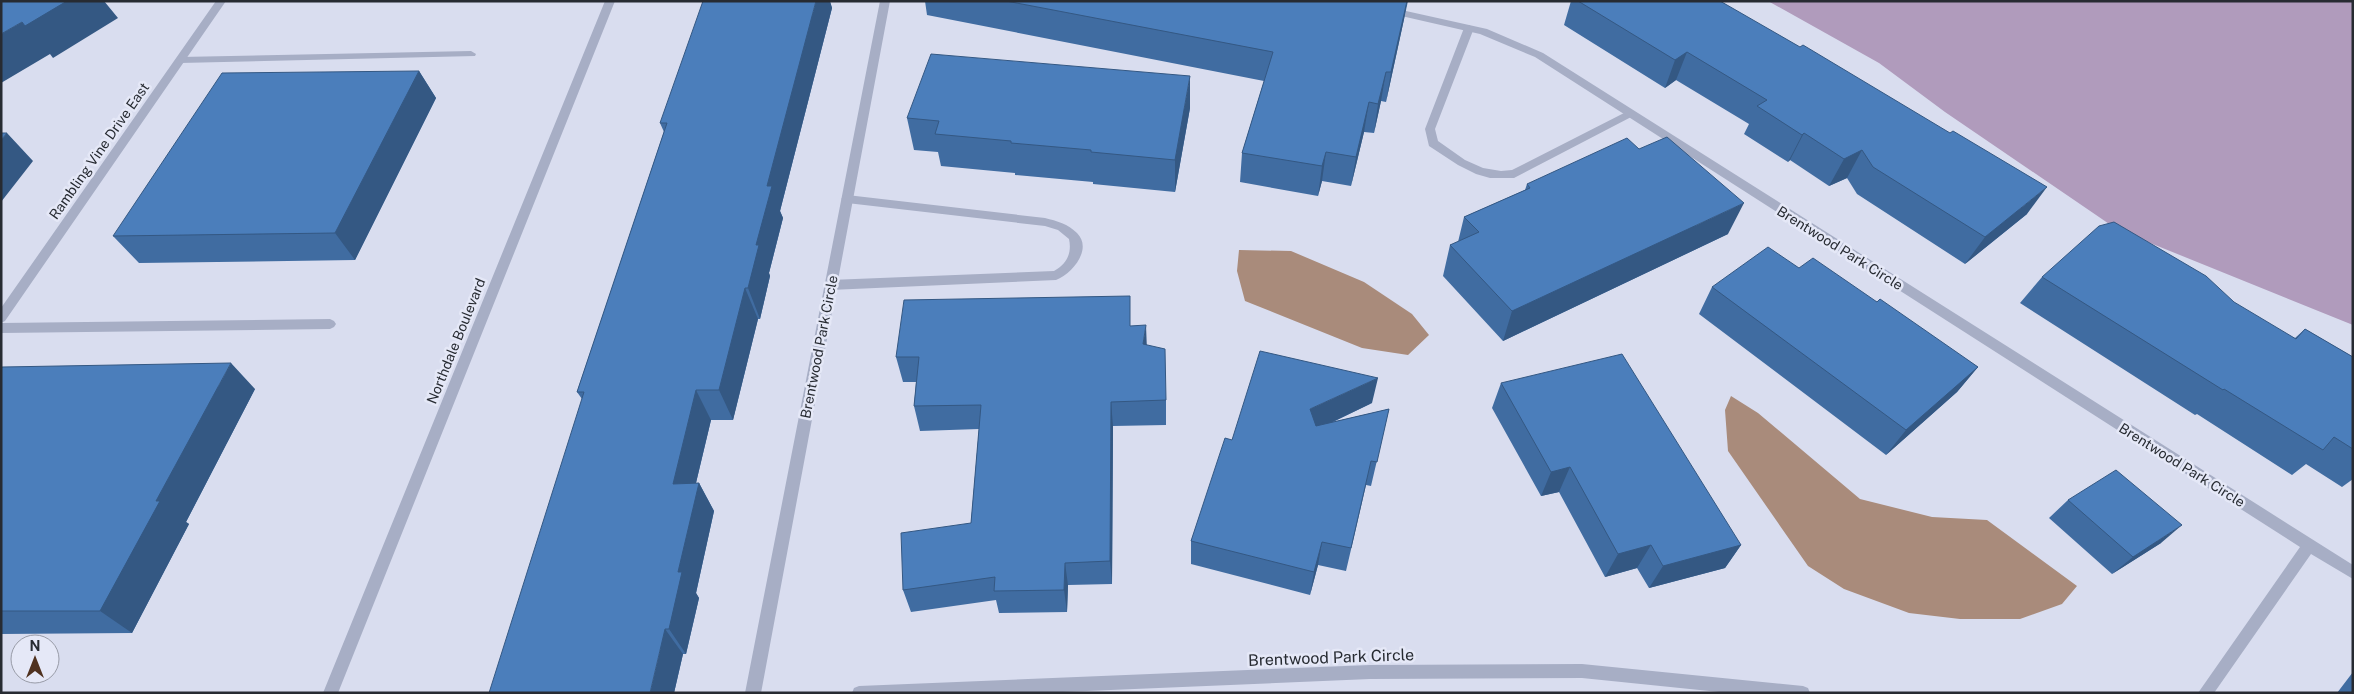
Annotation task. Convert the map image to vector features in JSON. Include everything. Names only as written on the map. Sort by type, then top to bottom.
[{"type":"street","name":"Rambling Vine Drive East","points":[[1,318],[221,1]]},
{"type":"street","name":"Northdale Boulevard","points":[[330,693],[610,1]]},
{"type":"street","name":"Brentwood Park Circle","points":[[753,693],[885,1]]},
{"type":"street","name":"Brentwood Park Circle","points":[[1377,7],[1483,31],[1539,55],[2353,573]]},
{"type":"street","points":[[1469,28],[1430,129],[1433,143],[1480,173],[1492,176],[1514,174],[1630,114]]},
{"type":"street","points":[[180,60],[470,54]]},
{"type":"street","points":[[830,285],[1056,275],[1065,272],[1071,265],[1076,253],[1074,236],[1062,227],[1045,222],[847,199]]},
{"type":"street","points":[[1,328],[330,324]]},
{"type":"street","points":[[2205,693],[2309,546]]},
{"type":"street","name":"Brentwood Park Circle","points":[[859,693],[1370,672],[1572,671],[1803,693]]},
{"type":"shaded area","points":[[1768,1],[2353,1],[2353,325],[2118,230],[1945,112],[1879,63]]},
{"type":"shaded area","points":[[1239,250],[1291,251],[1364,282],[1412,314],[1429,335],[1408,355],[1362,348],[1245,301],[1237,271]]},
{"type":"shaded area","points":[[1731,396],[1758,413],[1860,499],[1932,517],[1987,520],[2077,586],[2062,604],[2020,619],[1960,619],[1909,613],[1844,589],[1808,566],[1728,451],[1725,410]]},
{"type":"building","points":[[1,1],[67,1],[25,26],[22,22],[1,34]]},
{"type":"building","points":[[703,1],[816,1],[767,186],[772,186],[756,245],[759,245],[748,288],[745,288],[719,390],[696,390],[673,484],[699,483],[678,572],[682,572],[669,629],[665,629],[650,693],[489,693],[584,392],[577,392],[667,123],[660,123]]},
{"type":"building","points":[[1006,1],[1407,1],[1391,72],[1386,72],[1378,104],[1369,102],[1356,157],[1326,152],[1322,166],[1242,153],[1273,52]]},
{"type":"building","points":[[1578,1],[1720,1],[1800,47],[1803,45],[1950,133],[1953,131],[2047,187],[1985,237],[1873,167],[1862,150],[1844,159],[1757,106],[1767,100],[1687,52],[1675,60]]},
{"type":"building","points":[[931,54],[1190,76],[1175,160],[935,134],[939,121],[907,118]]},
{"type":"building","points":[[419,71],[335,233],[113,236],[222,73]]},
{"type":"building","points":[[1,133],[7,133],[1,140]]},
{"type":"building","points":[[1667,137],[1744,203],[1512,311],[1450,245],[1479,232],[1464,217],[1530,188],[1527,184],[1627,138],[1639,149]]},
{"type":"building","points":[[2114,222],[2206,276],[2234,302],[2296,339],[2305,329],[2353,357],[2353,449],[2334,437],[2323,450],[2042,277],[2099,226]]},
{"type":"building","points":[[1768,247],[1799,268],[1813,258],[1877,302],[1880,299],[1978,367],[1906,430],[1712,287]]},
{"type":"building","points":[[1130,296],[1130,326],[1146,325],[1143,344],[1165,349],[1166,400],[1111,402],[1110,561],[1065,563],[1064,590],[994,591],[995,577],[903,590],[901,533],[971,523],[981,405],[914,406],[919,357],[896,357],[904,300]]},
{"type":"building","points":[[1260,351],[1378,378],[1310,409],[1316,426],[1389,409],[1377,462],[1371,461],[1351,548],[1322,542],[1314,572],[1191,541],[1225,438],[1232,440]]},
{"type":"building","points":[[1622,354],[1741,545],[1663,566],[1651,545],[1618,554],[1570,467],[1551,472],[1501,383]]},
{"type":"building","points":[[231,363],[156,501],[160,501],[100,611],[1,611],[2,367]]},
{"type":"building","points":[[2116,470],[2182,525],[2133,557],[2068,500]]}]
